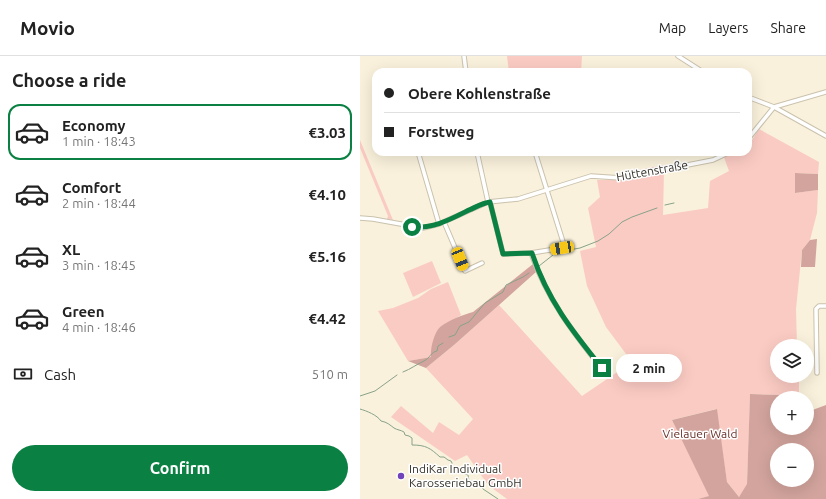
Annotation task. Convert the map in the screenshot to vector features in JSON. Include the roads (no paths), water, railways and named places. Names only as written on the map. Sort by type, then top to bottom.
[{"type":"street","points":[[464,56],[466,68]]},
{"type":"street","points":[[678,56],[697,68]]},
{"type":"street","points":[[752,134],[774,107],[826,92]]},
{"type":"street","points":[[752,99],[774,107],[826,136]]},
{"type":"street","points":[[419,156],[439,224]]},
{"type":"street","points":[[478,156],[503,254],[532,253],[562,248],[564,245],[536,156]]},
{"type":"street","name":"Hüttenstraße","points":[[360,218],[423,228],[439,224],[489,202],[518,199],[573,180],[591,176],[621,178],[713,160],[722,156]]},
{"type":"street","points":[[444,222],[464,271],[482,263]]},
{"type":"street","points":[[532,253],[538,272],[553,302],[568,326],[602,368]]},
{"type":"street","points":[[817,373],[816,309],[819,306],[826,306]]},
{"type":"waterway","points":[[665,205],[674,203]]},
{"type":"waterway","points":[[569,250],[580,248],[598,241],[609,234],[622,222],[657,208]]},
{"type":"waterway","points":[[539,266],[553,255]]},
{"type":"waterway","points":[[449,337],[455,335],[460,326],[469,322],[485,303],[503,292],[506,285],[529,273]]},
{"type":"waterway","points":[[403,372],[426,360],[437,351],[438,346],[443,343]]},
{"type":"waterway","points":[[360,396],[375,391],[397,375]]},
{"type":"waterway","points":[[360,409],[372,414],[395,429],[404,432],[405,435],[412,438],[412,445],[428,448],[440,457],[444,457],[451,461],[451,467],[468,475],[469,481],[479,481],[483,489],[498,499]]},
{"type":"place","name":"IndiKar Individual Karosseriebau GmbH","points":[[401,476]]},
{"type":"park label","name":"Vielauer Wald","points":[[700,434]]}]
